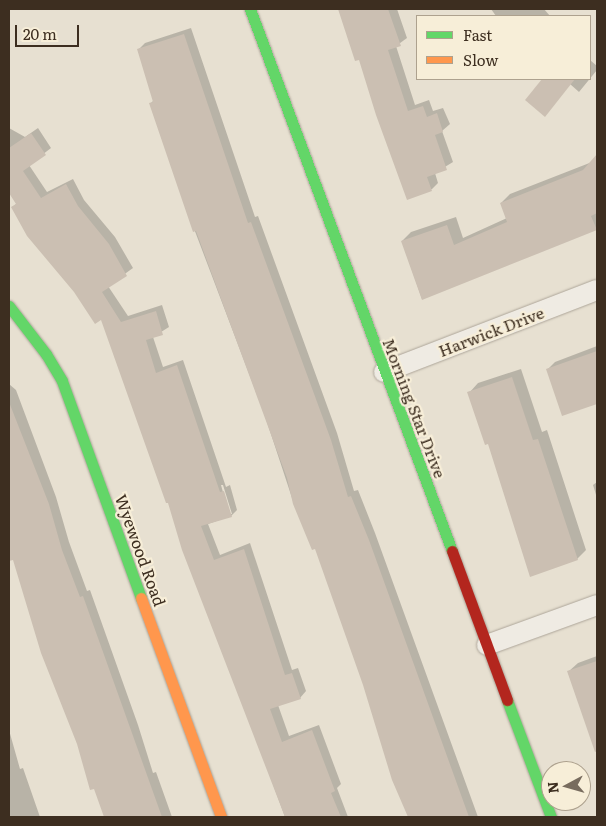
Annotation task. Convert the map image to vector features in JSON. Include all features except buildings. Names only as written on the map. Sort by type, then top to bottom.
[{"type":"street","name":"Morning Star Drive","points":[[250,9],[551,817]]},
{"type":"street","name":"Harwick Drive","points":[[384,372],[597,290]]},
{"type":"street","name":"Wyewood Road","points":[[9,306],[46,354],[62,381],[221,817]]},
{"type":"street","points":[[487,646],[597,605]]},
{"type":"traffic: fast","points":[[250,9],[452,551]]},
{"type":"traffic: fast","points":[[9,306],[46,354],[62,381],[141,598]]},
{"type":"traffic: fast","points":[[507,700],[551,817]]},
{"type":"traffic: slow","points":[[141,598],[221,817]]},
{"type":"traffic: jam","points":[[452,551],[507,700]]}]
